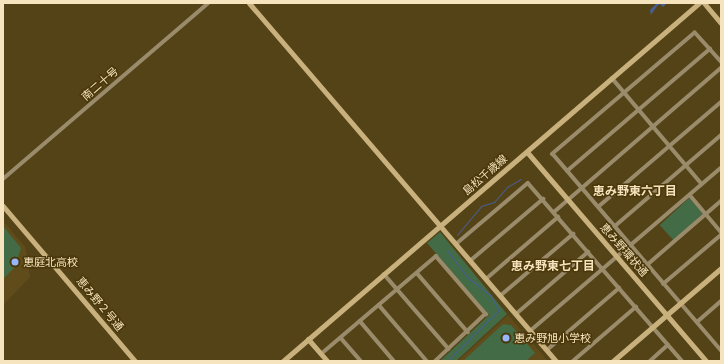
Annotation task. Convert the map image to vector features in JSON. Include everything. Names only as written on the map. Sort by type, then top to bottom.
[{"type":"street","name":"南二十号","points":[[3,179],[208,3]]},
{"type":"street","points":[[249,3],[556,361]]},
{"type":"street","name":"島松千歳線","points":[[283,361],[700,3]]},
{"type":"street","points":[[704,3],[721,23]]},
{"type":"street","points":[[721,62],[696,33],[624,92],[553,154],[721,350]]},
{"type":"street","points":[[567,171],[710,49]]},
{"type":"street","points":[[554,212],[721,68]]},
{"type":"street","points":[[612,78],[702,184]]},
{"type":"street","points":[[598,207],[721,102]]},
{"type":"street","points":[[615,226],[721,135]]},
{"type":"street","name":"恵み野環状通","points":[[527,152],[706,361]]},
{"type":"street","points":[[530,331],[721,168]]},
{"type":"street","points":[[456,244],[528,183],[682,361]]},
{"type":"street","points":[[663,284],[721,233],[690,195]]},
{"type":"street","points":[[470,261],[543,199]]},
{"type":"street","points":[[647,265],[721,201]]},
{"type":"street","name":"恵み野２号通","points":[[3,206],[135,361]]},
{"type":"street","points":[[486,279],[558,217]]},
{"type":"street","points":[[500,296],[573,234]]},
{"type":"street","points":[[516,314],[588,252]]},
{"type":"street","points":[[321,354],[436,256],[486,314],[436,361]]},
{"type":"street","points":[[612,361],[721,268]]},
{"type":"street","points":[[417,273],[468,332]]},
{"type":"street","points":[[384,274],[449,349]]},
{"type":"street","points":[[547,350],[619,288]]},
{"type":"street","points":[[697,322],[721,301]]},
{"type":"street","points":[[379,305],[427,361]]},
{"type":"street","points":[[573,361],[636,308]]},
{"type":"street","points":[[360,321],[394,361]]},
{"type":"street","points":[[341,338],[361,361]]},
{"type":"street","points":[[308,339],[327,361]]},
{"type":"street","points":[[718,346],[721,343]]},
{"type":"street","points":[[650,361],[668,345]]},
{"type":"shaded area","name":"恵庭北高校","points":[[3,221],[25,247],[30,277],[3,305]]},
{"type":"shaded area","name":"恵み野旭小学校","points":[[508,315],[548,361],[458,361]]},
{"type":"green space","points":[[689,198],[703,213],[674,241],[660,225]]},
{"type":"green space","points":[[3,226],[21,248],[15,267],[3,279]]},
{"type":"green space","points":[[440,232],[507,314],[456,361],[440,361],[489,315],[427,243]]},
{"type":"green space","name":"恵み野旭小学校","points":[[503,324],[511,325],[535,353],[526,361],[463,361]]},
{"type":"water","points":[[657,3],[666,4],[663,7],[660,4],[657,6],[651,15],[650,10]]},
{"type":"waterway","points":[[457,235],[481,206],[494,202],[507,187],[521,179]]},
{"type":"waterway","points":[[447,361],[499,310],[490,295],[468,278],[448,251]]},
{"type":"place","name":"恵庭北高校","points":[[15,262]]},
{"type":"place","name":"恵み野旭小学校","points":[[506,338]]},
{"type":"district","name":"恵み野東六丁目","points":[[635,191]]},
{"type":"district","name":"恵み野東七丁目","points":[[553,266]]}]
